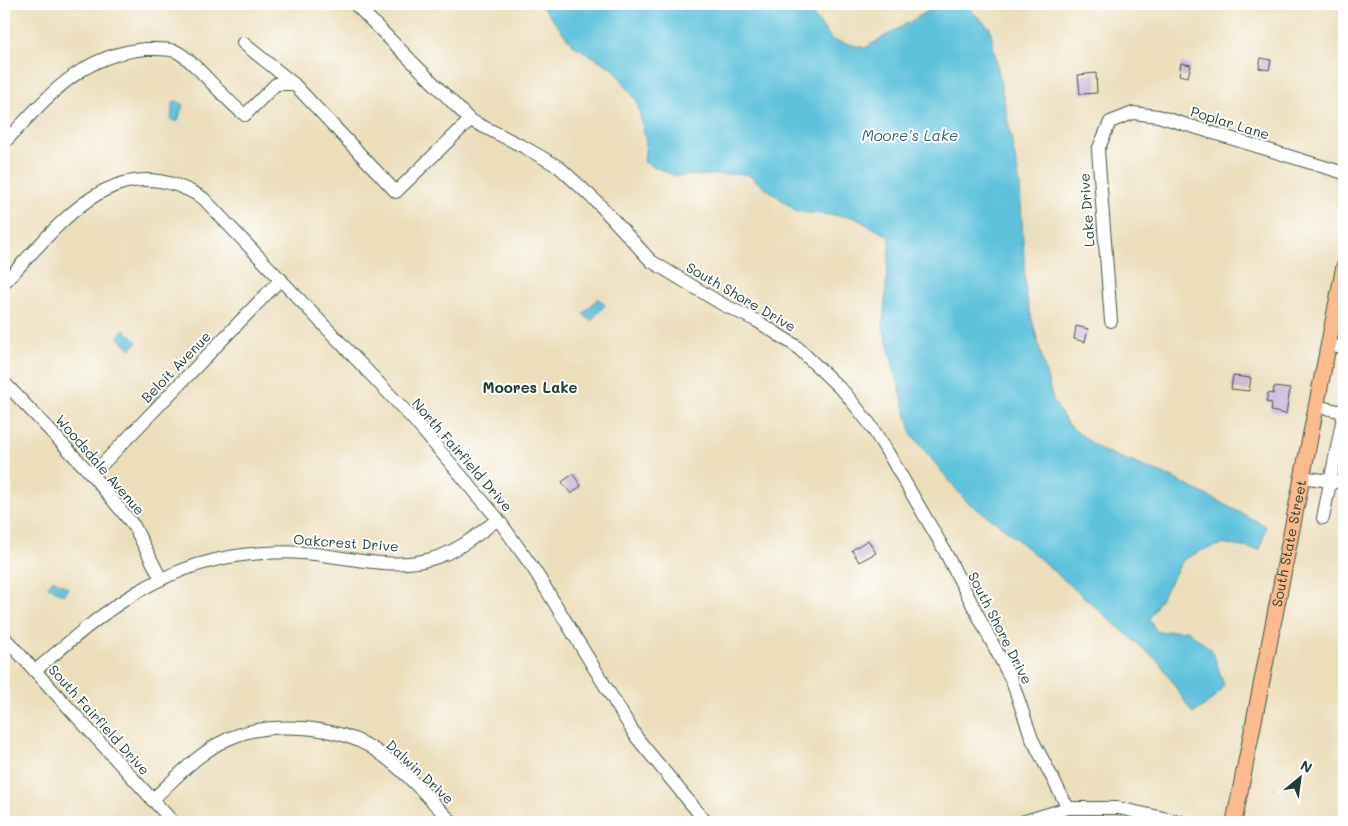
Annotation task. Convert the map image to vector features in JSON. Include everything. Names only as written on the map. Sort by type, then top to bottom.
[{"type":"main road","name":"South State Street","points":[[1234,822],[1344,266]]},
{"type":"street","name":"South Shore Drive","points":[[355,4],[470,120],[559,167],[598,203],[651,261],[796,346],[845,394],[868,422],[888,453],[941,544],[1012,681],[1032,739],[1068,808]]},
{"type":"street","points":[[243,43],[294,84],[396,192],[470,120]]},
{"type":"street","points":[[4,143],[63,82],[75,73],[132,50],[156,48],[175,51],[185,58],[231,105],[245,115],[276,84],[294,84]]},
{"type":"street","name":"Poplar Lane","points":[[1109,125],[1133,113],[1158,116],[1344,173]]},
{"type":"street","name":"Lake Drive","points":[[1109,125],[1098,150],[1111,321]]},
{"type":"street","name":"North Fairfield Drive","points":[[4,283],[79,205],[102,190],[132,180],[168,181],[185,186],[203,198],[413,419],[498,519],[535,571],[637,738],[706,822]]},
{"type":"street","name":"Beloit Avenue","points":[[92,475],[281,280]]},
{"type":"street","points":[[1328,345],[1344,348]]},
{"type":"street","name":"Woodsdale Avenue","points":[[4,382],[92,475],[134,526],[160,578]]},
{"type":"street","points":[[1316,406],[1343,412],[1323,518]]},
{"type":"street","points":[[1301,477],[1344,483]]},
{"type":"street","name":"Oakcrest Drive","points":[[35,671],[90,623],[130,595],[160,578],[200,565],[264,553],[311,553],[389,564],[430,560],[460,547],[498,519]]},
{"type":"street","name":"South Fairfield Drive","points":[[4,637],[173,822]]},
{"type":"street","name":"Dalwin Drive","points":[[152,800],[196,760],[228,739],[262,729],[288,727],[342,735],[374,749],[402,772],[452,822]]},
{"type":"street","points":[[1022,822],[1068,808],[1118,808],[1182,822]]},
{"type":"water","name":"Moore's Lake","points":[[540,4],[805,4],[832,40],[865,48],[940,4],[964,4],[990,28],[1020,184],[1026,296],[1053,400],[1068,425],[1101,450],[1171,477],[1266,526],[1260,550],[1225,544],[1202,550],[1183,560],[1149,619],[1157,632],[1187,630],[1212,650],[1224,685],[1214,698],[1193,714],[1160,663],[1004,528],[966,501],[912,435],[883,327],[890,237],[853,217],[798,212],[747,174],[675,176],[644,162],[646,143],[637,101],[614,69],[573,45]]},
{"type":"water","points":[[176,101],[183,104],[178,121],[173,121],[171,118],[173,103]]},
{"type":"water","points":[[598,298],[605,305],[591,321],[583,314]]},
{"type":"water","points":[[124,329],[137,342],[131,349],[117,336]]},
{"type":"water","points":[[53,579],[68,588],[64,595],[48,587]]},
{"type":"building","points":[[1261,58],[1271,60],[1269,70],[1259,68]]},
{"type":"building","points":[[1181,63],[1191,65],[1188,77],[1179,75]]},
{"type":"building","points":[[1096,73],[1097,93],[1080,94],[1078,75]]},
{"type":"building","points":[[1076,326],[1088,329],[1085,342],[1074,339]]},
{"type":"building","points":[[1233,376],[1251,378],[1249,391],[1231,389]]},
{"type":"building","points":[[1274,387],[1290,389],[1286,414],[1271,411],[1272,403],[1266,402],[1268,393],[1273,394]]},
{"type":"building","points":[[573,474],[581,486],[571,494],[562,482]]},
{"type":"building","points":[[868,540],[876,553],[859,562],[852,550]]},
{"type":"district","name":"Moores Lake","points":[[530,388]]}]
